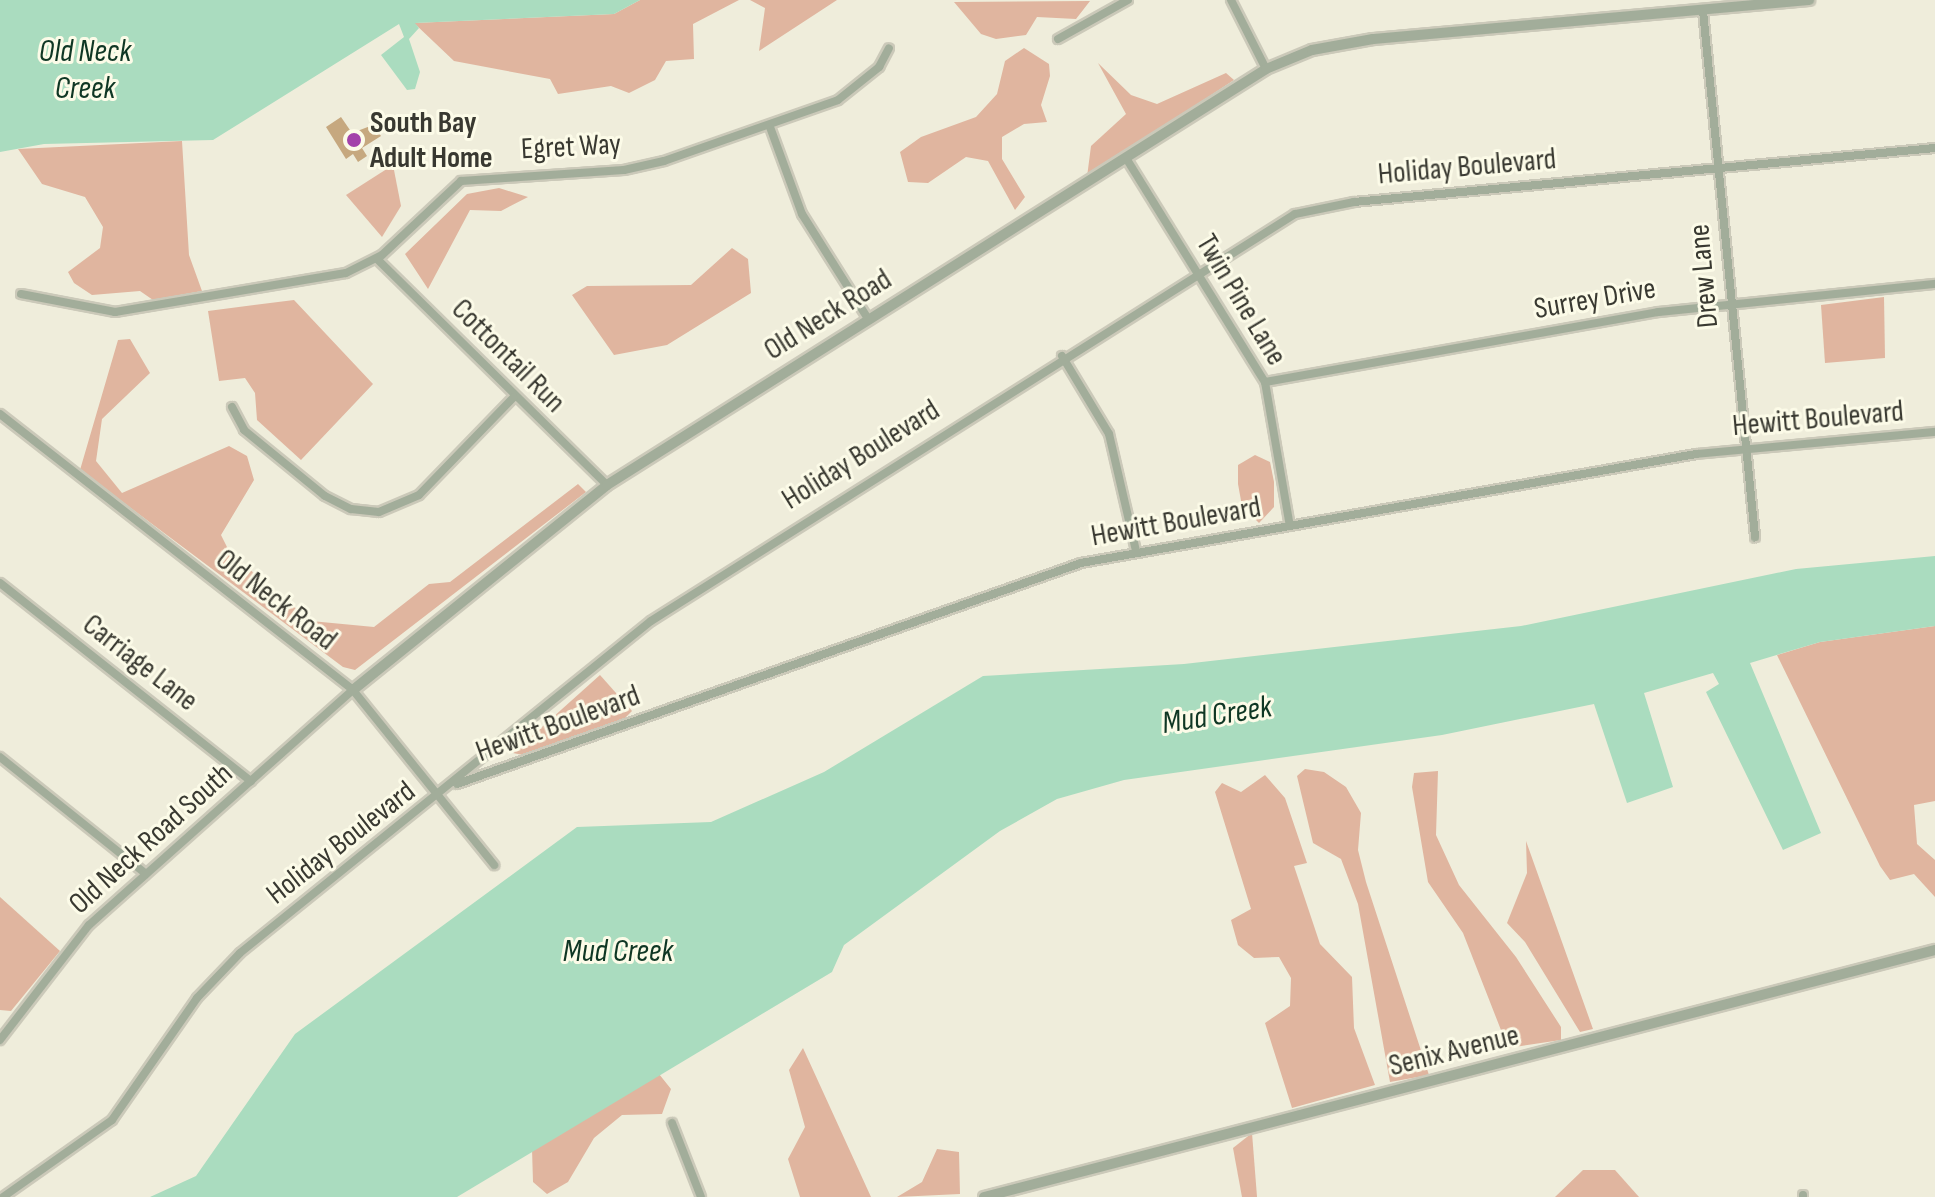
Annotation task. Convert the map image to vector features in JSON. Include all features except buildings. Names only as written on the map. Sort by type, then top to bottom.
[{"type":"street","points":[[1058,39],[1128,0]]},
{"type":"street","points":[[1231,0],[1266,69]]},
{"type":"street","name":"Old Neck Road","points":[[0,414],[353,690],[607,485],[1266,69],[1312,50],[1373,39],[1809,0]]},
{"type":"street","name":"Drew Lane","points":[[1703,11],[1755,537]]},
{"type":"street","name":"Egret Way","points":[[21,294],[47,295],[97,311],[139,310],[300,283],[377,259],[461,181],[624,170],[770,127],[854,91],[889,48]]},
{"type":"street","points":[[770,127],[802,214],[868,319]]},
{"type":"street","name":"Holiday Boulevard","points":[[3,1197],[112,1120],[197,998],[240,953],[457,784],[651,621],[1062,356],[1317,206],[1935,148]]},
{"type":"street","name":"Twin Pine Lane","points":[[1126,158],[1265,382],[1290,526]]},
{"type":"street","name":"Cottontail Run","points":[[377,259],[514,397],[607,485]]},
{"type":"street","name":"Surrey Drive","points":[[1265,382],[1730,303],[1935,284]]},
{"type":"street","points":[[1062,356],[1109,434],[1136,551]]},
{"type":"street","points":[[232,407],[244,430],[325,496],[351,509],[379,512],[419,495],[514,397]]},
{"type":"street","name":"Hewitt Boulevard","points":[[457,784],[1039,575],[1136,551],[1744,449],[1935,432]]},
{"type":"street","name":"Carriage Lane","points":[[0,583],[251,781]]},
{"type":"street","points":[[353,690],[494,865]]},
{"type":"street","name":"Old Neck Road South","points":[[0,1040],[64,953],[146,874],[353,690]]},
{"type":"street","points":[[0,757],[146,874]]},
{"type":"street","name":"Senix Avenue","points":[[991,1196],[1935,950]]},
{"type":"street","points":[[672,1123],[701,1197]]},
{"type":"shaded area","points":[[640,0],[739,0],[693,24],[694,59],[666,61],[655,80],[629,93],[611,86],[558,94],[550,79],[454,61],[414,23],[614,14]]},
{"type":"shaded area","points":[[750,0],[837,0],[759,51],[765,8]]},
{"type":"shaded area","points":[[1090,1],[1076,19],[1037,17],[1026,35],[996,39],[981,34],[954,2]]},
{"type":"shaded area","points":[[1024,48],[1049,64],[1050,76],[1041,105],[1047,122],[1024,124],[1002,137],[1002,159],[1025,197],[1015,210],[988,161],[966,157],[928,183],[908,182],[900,152],[921,137],[976,117],[997,94],[1005,61]]},
{"type":"shaded area","points":[[1098,63],[1131,95],[1157,104],[1226,73],[1234,80],[1087,177],[1091,146],[1126,114]]},
{"type":"shaded area","points":[[182,141],[189,255],[202,291],[153,300],[140,291],[92,295],[74,283],[68,272],[100,248],[103,227],[85,197],[42,184],[18,149]]},
{"type":"shaded area","points":[[393,165],[401,206],[382,237],[346,195]]},
{"type":"shaded area","points":[[499,188],[528,197],[501,211],[470,210],[428,289],[405,254],[467,194]]},
{"type":"shaded area","points":[[732,248],[748,259],[751,293],[667,345],[614,355],[572,295],[587,286],[691,285]]},
{"type":"shaded area","points":[[1884,297],[1885,358],[1825,363],[1821,305]]},
{"type":"shaded area","points":[[294,300],[373,384],[301,460],[257,420],[255,393],[245,378],[219,381],[208,311]]},
{"type":"shaded area","points":[[130,339],[150,373],[102,419],[96,461],[122,493],[229,446],[247,456],[254,480],[221,535],[230,553],[311,621],[374,627],[429,584],[450,582],[578,484],[586,492],[355,670],[343,667],[80,470],[118,340]]},
{"type":"shaded area","points":[[1255,455],[1270,462],[1274,482],[1274,507],[1259,523],[1242,506],[1238,484],[1238,465]]},
{"type":"shaded area","points":[[1935,626],[1935,801],[1914,805],[1917,844],[1935,860],[1935,897],[1914,874],[1890,880],[1880,866],[1777,655],[1820,642]]},
{"type":"shaded area","points":[[600,675],[632,711],[622,721],[523,755],[513,753]]},
{"type":"shaded area","points":[[1305,769],[1324,772],[1346,787],[1361,813],[1358,850],[1366,882],[1429,1075],[1390,1082],[1358,904],[1341,859],[1313,843],[1297,776]]},
{"type":"shaded area","points":[[1438,771],[1436,835],[1459,885],[1516,957],[1561,1027],[1561,1040],[1508,1048],[1463,933],[1428,882],[1412,787],[1414,773]]},
{"type":"shaded area","points":[[1265,775],[1285,798],[1307,863],[1294,866],[1320,944],[1352,977],[1354,1028],[1375,1085],[1292,1108],[1265,1023],[1290,1006],[1291,978],[1279,957],[1254,958],[1238,945],[1231,920],[1251,909],[1215,792],[1222,783],[1241,792]]},
{"type":"shaded area","points":[[1526,841],[1593,1029],[1580,1032],[1525,942],[1507,923],[1527,873]]},
{"type":"shaded area","points":[[0,897],[60,951],[11,1011],[0,1010]]},
{"type":"shaded area","points":[[803,1048],[871,1197],[800,1197],[788,1159],[805,1127],[789,1070]]},
{"type":"shaded area","points":[[659,1074],[671,1089],[662,1114],[622,1115],[594,1138],[568,1182],[547,1194],[533,1182],[532,1149]]},
{"type":"shaded area","points":[[1252,1133],[1257,1197],[1242,1197],[1233,1148]]},
{"type":"shaded area","points":[[937,1149],[959,1152],[960,1194],[897,1197],[922,1182]]},
{"type":"shaded area","points":[[1583,1170],[1615,1170],[1639,1197],[1555,1197]]},
{"type":"water","name":"Old Neck Creek","points":[[0,0],[640,0],[614,14],[415,23],[419,28],[409,39],[420,72],[415,89],[407,90],[381,55],[404,37],[399,24],[213,140],[44,144],[0,152]]},
{"type":"water","name":"Mud Creek","points":[[1935,556],[1935,626],[1820,642],[1750,663],[1821,833],[1783,850],[1706,692],[1719,684],[1713,673],[1644,693],[1673,787],[1627,803],[1594,704],[1442,735],[1124,780],[1057,799],[1000,831],[844,945],[832,972],[457,1197],[150,1197],[196,1176],[295,1034],[577,827],[711,822],[824,772],[983,676],[1184,664],[1521,626],[1796,569]]},
{"type":"place","name":"South Bay Adult Home","points":[[354,140]]}]
